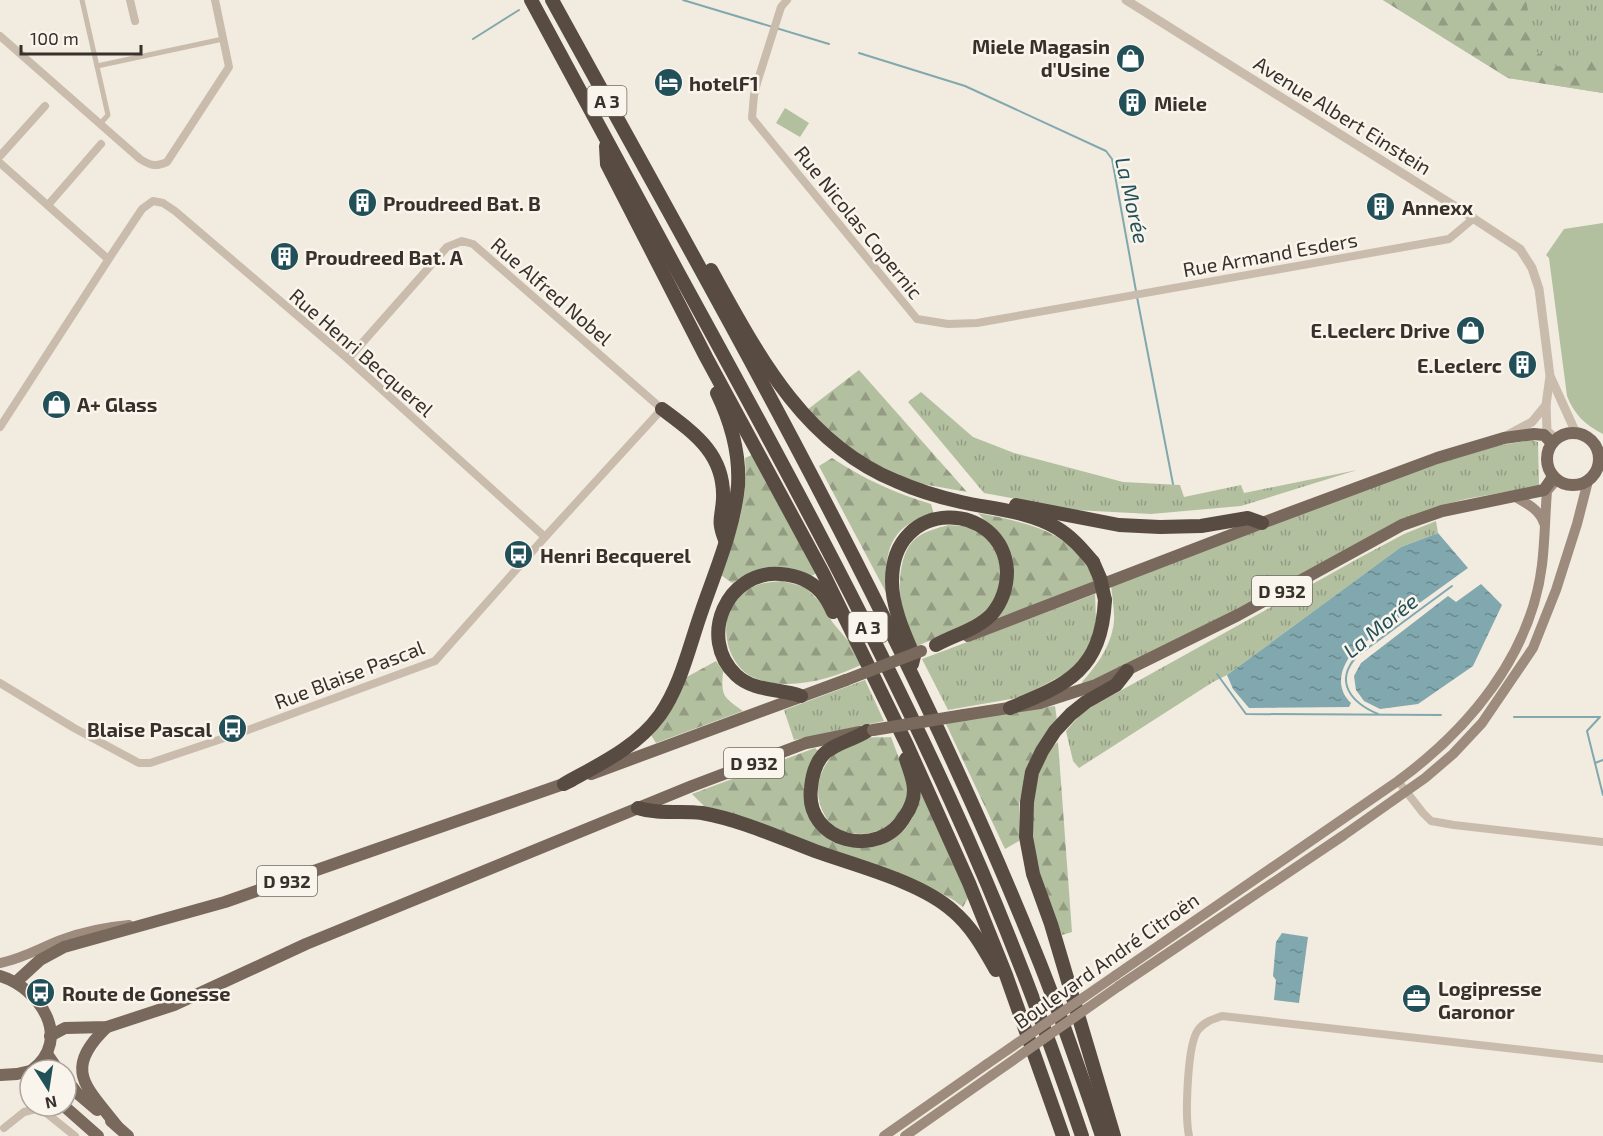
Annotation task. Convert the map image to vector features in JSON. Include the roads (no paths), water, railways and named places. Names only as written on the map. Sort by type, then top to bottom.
[{"type":"highway","name":"A 3","points":[[531,0],[803,501],[895,681],[952,802],[1017,957],[1057,1061],[1082,1136]]},
{"type":"highway","name":"A 3","points":[[552,0],[816,486],[910,672],[975,812],[1035,950],[1102,1136]]},
{"type":"highway","points":[[606,141],[607,164],[706,357],[824,573],[907,745],[952,844],[1006,975],[1064,1136]]},
{"type":"highway","points":[[663,201],[676,209],[770,372],[791,401],[821,433],[856,462],[895,481],[962,502],[1024,515],[1055,527],[1076,542],[1093,562],[1100,578],[1105,600],[1104,623],[1097,646],[1084,666],[1053,689],[1010,708]]},
{"type":"highway","points":[[564,784],[626,748],[641,736],[660,715],[676,687],[725,540],[738,485],[737,453],[732,428],[709,377],[706,357]]},
{"type":"highway","points":[[662,409],[697,435],[714,457],[723,482],[719,526],[725,540]]},
{"type":"highway","points":[[962,502],[975,499],[1119,525],[1201,526],[1248,518],[1262,522]]},
{"type":"highway","points":[[910,672],[914,656],[894,599],[892,582],[895,557],[904,538],[917,526],[939,518],[960,518],[980,526],[999,544],[1006,562],[1006,583],[1002,598],[985,620],[936,645]]},
{"type":"highway","points":[[801,696],[750,684],[736,675],[727,663],[720,645],[718,625],[725,603],[736,589],[751,578],[771,573],[791,575],[808,581],[822,594],[837,617],[847,621]]},
{"type":"highway","points":[[1114,1136],[1054,935],[1033,874],[1026,837],[1027,802],[1032,772],[1042,751],[1055,731],[1071,714],[1086,702],[1116,685],[1127,671]]},
{"type":"highway","points":[[870,730],[835,746],[823,755],[813,775],[810,794],[815,814],[828,831],[846,840],[868,842],[886,836],[900,825],[910,808],[914,790],[906,758],[907,745]]},
{"type":"highway","points":[[638,808],[650,812],[702,813],[736,822],[923,890],[953,911],[970,928],[996,969],[1006,975]]},
{"type":"main road","points":[[1569,433],[1576,433],[1587,437],[1599,447],[1599,460],[1595,477],[1572,486],[1555,479],[1547,464],[1548,450],[1554,441],[1569,433]]},
{"type":"main road","name":"D 932","points":[[16,982],[40,960],[64,947],[225,902],[564,784],[936,645],[958,639],[1262,522],[1437,458],[1504,438],[1539,434],[1554,441]]},
{"type":"main road","name":"Boulevard André Citroën","points":[[884,1136],[987,1064],[1370,817],[1406,792],[1453,754],[1482,723],[1533,648],[1556,590],[1595,477]]},
{"type":"main road","name":"D 932","points":[[50,1036],[65,1028],[107,1027],[174,1005],[306,944],[692,786],[806,743],[1056,699],[1096,685],[1238,615],[1402,525],[1443,511],[1544,490],[1555,479]]},
{"type":"main road","name":"Boulevard André Citroën","points":[[905,1136],[992,1076],[1117,980],[1424,762],[1456,732],[1479,706],[1511,659],[1521,639],[1537,592],[1542,565],[1547,491],[1555,479]]},
{"type":"main road","points":[[1514,496],[1532,506],[1545,524]]},
{"type":"main road","points":[[0,963],[15,960],[64,939],[95,930],[147,923]]},
{"type":"main road","points":[[0,976],[16,982],[36,998],[45,1011],[50,1036],[44,1058]]},
{"type":"main road","points":[[107,1027],[88,1046],[83,1057],[82,1071],[86,1087],[117,1126]]},
{"type":"main road","points":[[47,1053],[50,1058]]},
{"type":"main road","points":[[0,1075],[18,1073]]},
{"type":"main road","points":[[78,1094],[128,1136]]},
{"type":"main road","points":[[78,1118],[98,1136]]},
{"type":"street","points":[[82,0],[108,115],[100,124]]},
{"type":"street","points":[[130,0],[135,21]]},
{"type":"street","points":[[0,36],[150,166],[159,166],[167,162],[229,67],[215,0]]},
{"type":"street","name":"Rue Nicolas Copernic","points":[[788,0],[781,8],[772,34],[754,95],[752,118],[917,319],[948,324],[977,323],[1101,301]]},
{"type":"street","name":"Avenue Albert Einstein","points":[[1126,0],[1520,249],[1532,268],[1539,289],[1550,376],[1546,405],[1547,431],[1554,441]]},
{"type":"street","points":[[97,66],[223,39]]},
{"type":"street","points":[[0,156],[45,106]]},
{"type":"street","points":[[48,205],[101,144]]},
{"type":"street","points":[[0,163],[108,259]]},
{"type":"street","name":"Rue Henri Becquerel","points":[[0,427],[142,209],[153,201],[163,203],[176,211],[348,359],[544,537]]},
{"type":"street","name":"Rue Armand Esders","points":[[1101,301],[1449,238],[1474,218]]},
{"type":"street","name":"Rue Alfred Nobel","points":[[348,359],[447,247],[462,241],[473,244],[662,409]]},
{"type":"street","name":"Avenue Albert Einstein","points":[[1550,376],[1576,433]]},
{"type":"street","points":[[1504,438],[1532,422],[1546,405]]},
{"type":"street","name":"Rue Blaise Pascal","points":[[0,683],[74,728],[139,763],[160,760],[435,661],[544,537],[662,409]]},
{"type":"street","points":[[1398,781],[1431,821],[1603,842]]},
{"type":"street","points":[[1189,1136],[1186,1123],[1186,1098],[1194,1039],[1198,1029],[1204,1024],[1222,1016],[1603,1059]]},
{"type":"street","points":[[4,1128],[24,1112],[40,1108],[75,1136]]},
{"type":"water","points":[[1438,533],[1468,568],[1357,648],[1347,661],[1341,682],[1345,696],[1351,703],[1349,707],[1249,708],[1233,689],[1227,675],[1401,547]]},
{"type":"water","points":[[1481,584],[1502,605],[1473,666],[1418,704],[1380,709],[1364,701],[1356,690],[1354,676],[1361,663],[1448,596],[1456,602]]},
{"type":"water","points":[[1282,933],[1308,937],[1299,1003],[1274,1000],[1276,980],[1273,976],[1276,942]]},
{"type":"waterway","name":"La Morée","points":[[683,0],[829,44]]},
{"type":"waterway","name":"La Morée","points":[[473,39],[519,10]]},
{"type":"waterway","name":"La Morée","points":[[859,53],[965,86],[1106,151],[1112,159],[1136,291]]},
{"type":"waterway","name":"La Morée","points":[[1137,297],[1173,484]]},
{"type":"waterway","name":"La Morée","points":[[1378,714],[1360,704],[1349,691],[1346,674],[1350,666],[1357,656],[1452,586]]},
{"type":"waterway","name":"La Morée","points":[[1217,674],[1246,714],[1441,715]]},
{"type":"waterway","name":"La Morée","points":[[1514,717],[1600,717],[1587,731],[1595,763],[1603,760]]},
{"type":"waterway","name":"La Morée","points":[[1595,763],[1603,795]]},
{"type":"place","name":"Miele Magasin d'Usine","points":[[1131,58]]},
{"type":"place","name":"hotelF1","points":[[668,83]]},
{"type":"place","name":"Miele","points":[[1133,103]]},
{"type":"place","name":"Proudreed Bat. B","points":[[362,203]]},
{"type":"place","name":"Annexx","points":[[1381,207]]},
{"type":"place","name":"Proudreed Bat. A","points":[[284,257]]},
{"type":"place","name":"E.Leclerc Drive","points":[[1471,330]]},
{"type":"place","name":"E.Leclerc","points":[[1523,365]]},
{"type":"place","name":"A+ Glass","points":[[56,404]]},
{"type":"place","name":"Henri Becquerel","points":[[519,555]]},
{"type":"place","name":"Blaise Pascal","points":[[233,729]]},
{"type":"place","name":"Route de Gonesse","points":[[41,993]]},
{"type":"place","name":"Logipresse Garonor","points":[[1417,999]]}]
